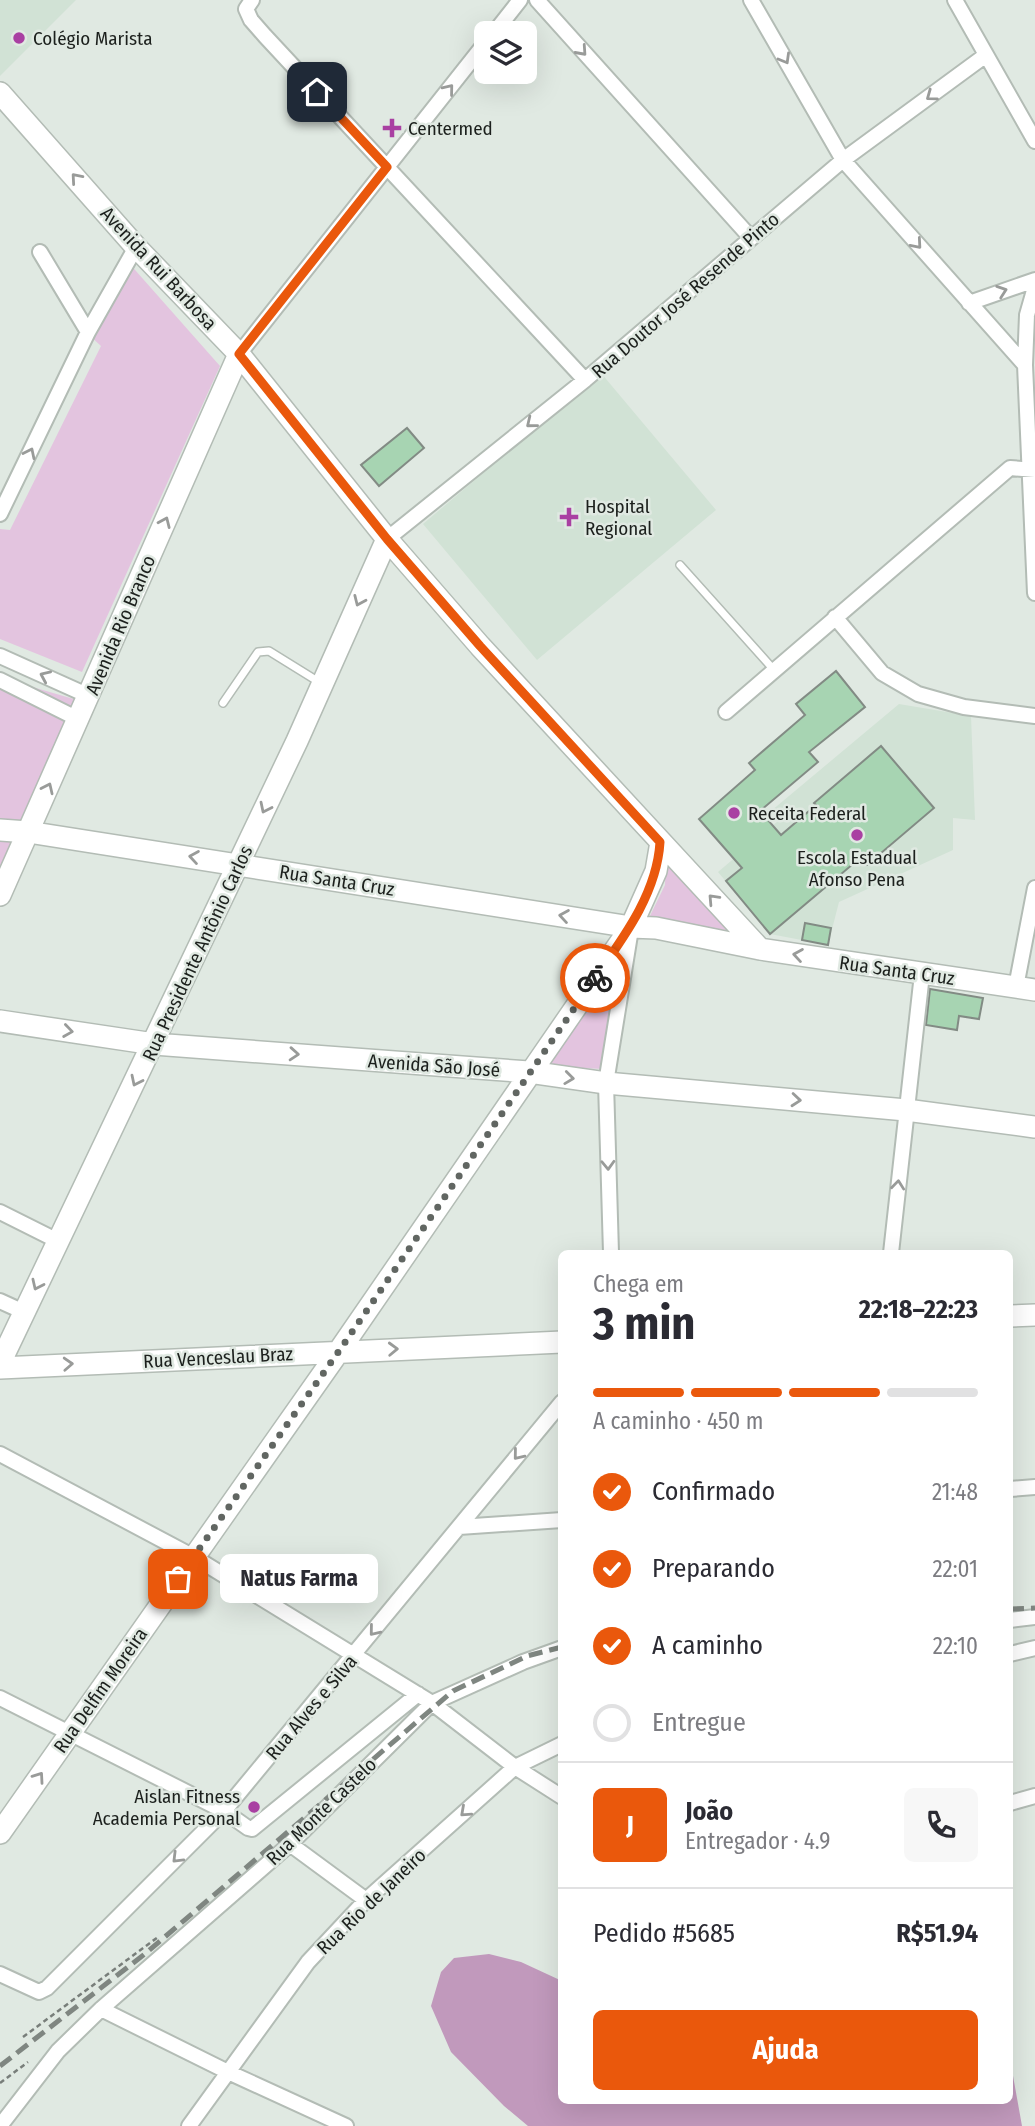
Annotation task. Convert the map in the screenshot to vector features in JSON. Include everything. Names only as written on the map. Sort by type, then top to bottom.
[{"type":"main road","name":"Avenida Rui Barbosa","points":[[0,93],[136,247],[239,354],[387,539],[480,646],[760,949]]},
{"type":"main road","name":"Avenida Rio Branco","points":[[0,895],[80,720],[239,354]]},
{"type":"main road","name":"Rua Presidente Antônio Carlos","points":[[0,1365],[154,1044],[387,539]]},
{"type":"main road","name":"Rua Santa Cruz","points":[[0,830],[29,832],[238,864],[631,927],[661,929],[760,949],[1025,989]]},
{"type":"main road","name":"Rua Delfim Moreira","points":[[0,1833],[339,1351],[631,927],[656,871],[660,842]]},
{"type":"main road","name":"Avenida São José","points":[[0,1021],[154,1044],[529,1072],[606,1083],[906,1110],[1035,1126]]},
{"type":"main road","points":[[1013,1316],[1035,1315]]},
{"type":"main road","name":"Rua Venceslau Braz","points":[[0,1365],[558,1342]]},
{"type":"street","points":[[503,21],[520,0]]},
{"type":"street","points":[[537,0],[751,237]]},
{"type":"street","points":[[751,0],[843,160],[1025,365]]},
{"type":"street","points":[[955,0],[1035,141]]},
{"type":"street","points":[[249,5],[251,20],[265,36],[585,380]]},
{"type":"street","name":"Rua Doutor José Resende Pinto","points":[[387,539],[585,380],[843,160],[986,55]]},
{"type":"street","points":[[239,354],[474,57]]},
{"type":"street","points":[[0,514],[88,332],[136,247]]},
{"type":"street","points":[[40,252],[88,332]]},
{"type":"street","points":[[969,303],[1035,280]]},
{"type":"street","points":[[1035,287],[1027,315],[1025,365],[1033,470],[1035,590]]},
{"type":"street","points":[[726,712],[1010,468],[1033,470]]},
{"type":"street","points":[[835,617],[882,673],[918,694],[964,708],[1035,716]]},
{"type":"street","points":[[0,656],[89,696]]},
{"type":"street","points":[[0,680],[80,720]]},
{"type":"street","points":[[1025,989],[1035,888]]},
{"type":"street","points":[[611,1250],[606,1083],[631,927]]},
{"type":"street","points":[[891,1250],[922,974]]},
{"type":"street","points":[[0,1212],[58,1241]]},
{"type":"street","points":[[0,1301],[24,1312]]},
{"type":"street","name":"Rua Alves e Silva","points":[[0,1974],[39,1992],[53,1984],[224,1811],[558,1407]]},
{"type":"street","points":[[0,1454],[194,1557],[432,1703],[516,1767],[558,1794]]},
{"type":"street","points":[[1013,1489],[1035,1487]]},
{"type":"street","points":[[459,1527],[558,1520]]},
{"type":"street","points":[[1013,1620],[1035,1617]]},
{"type":"street","points":[[1013,1653],[1035,1648]]},
{"type":"street","name":"Rua Monte Castelo","points":[[0,2126],[58,2051],[101,2009],[290,1844],[432,1703],[558,1650]]},
{"type":"street","points":[[0,1698],[224,1811],[253,1829],[418,1694]]},
{"type":"street","name":"Rua Rio de Janeiro","points":[[189,2126],[308,1962],[366,1900],[516,1767],[558,1746]]},
{"type":"street","points":[[1013,1802],[1035,1796]]},
{"type":"street","points":[[290,1844],[366,1900]]},
{"type":"street","points":[[101,2009],[228,2072],[346,2126]]},
{"type":"lane","points":[[680,565],[775,670]]},
{"type":"lane","points":[[223,703],[258,653],[269,651],[322,684]]},
{"type":"path","points":[[23,2038],[159,1936]]},
{"type":"shaded area","name":"Colégio Marista","points":[[0,0],[76,0],[0,76]]},
{"type":"shaded area","points":[[128,262],[220,366],[82,672],[0,639],[0,529],[10,530],[101,346],[89,335]]},
{"type":"shaded area","name":"Hospital Regional","points":[[601,373],[716,510],[537,660],[423,524]]},
{"type":"shaded area","points":[[0,675],[77,700],[0,874]]},
{"type":"shaded area","name":"Escola Estadual Afonso Pena","points":[[899,704],[971,716],[975,820],[953,818],[953,850],[839,902],[828,945],[770,934],[718,872],[778,821],[771,811]]},
{"type":"shaded area","points":[[666,858],[741,939],[648,920],[665,885]]},
{"type":"shaded area","points":[[627,938],[604,1069],[536,1066]]},
{"type":"shaded area","points":[[489,1954],[521,1962],[558,1979],[558,2104],[1013,2104],[1013,2076],[1022,2126],[528,2126],[504,2106],[451,2052],[431,2006],[441,1972],[454,1958]]},
{"type":"building","points":[[407,428],[424,448],[379,486],[361,465]]},
{"type":"building","points":[[836,671],[865,707],[809,752],[818,762],[760,811],[781,835],[881,746],[934,808],[867,865],[860,858],[770,934],[726,881],[742,868],[699,819],[755,770],[749,763],[805,715],[796,704]]},
{"type":"building","points":[[805,923],[831,928],[828,945],[802,940]]},
{"type":"building","points":[[930,989],[983,998],[979,1019],[959,1016],[957,1030],[926,1025]]},
{"type":"railway","points":[[1013,1609],[1035,1608]]},
{"type":"railway","points":[[0,2066],[146,1953],[453,1691],[527,1656],[558,1648]]},
{"type":"way so far","points":[[178,1579],[339,1351],[595,978]]},
{"type":"place","name":"Colégio Marista","points":[[19,38]]},
{"type":"place","name":"Centermed","points":[[392,128]]},
{"type":"place","name":"Hospital Regional","points":[[569,517]]},
{"type":"place","name":"Receita Federal","points":[[734,813]]},
{"type":"place","name":"Escola Estadual Afonso Pena","points":[[857,835]]},
{"type":"place","name":"Natus Farma","points":[[178,1579]]},
{"type":"place","name":"Aislan Fitness Academia Personal","points":[[254,1807]]},
{"type":"route","points":[[317,92],[387,167],[239,354],[387,539],[480,646],[660,842],[656,871],[631,927],[595,978]]}]
